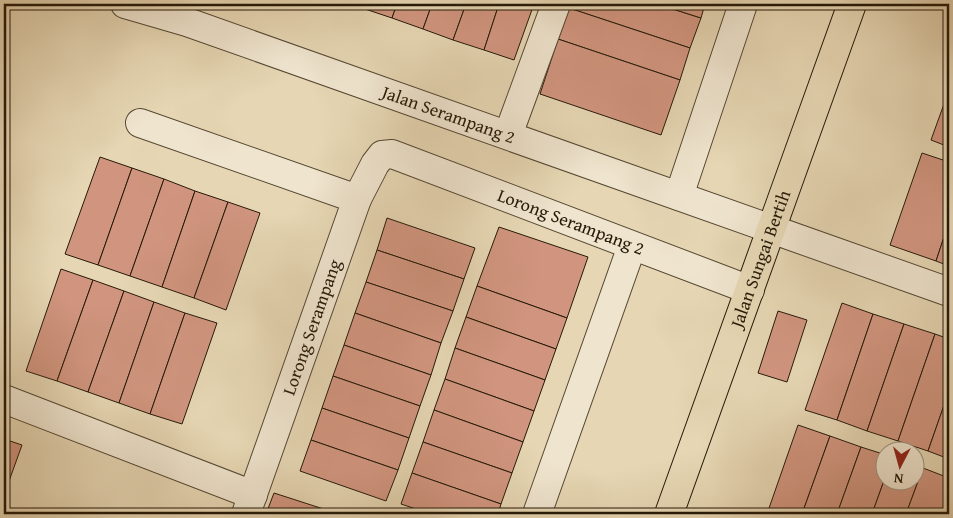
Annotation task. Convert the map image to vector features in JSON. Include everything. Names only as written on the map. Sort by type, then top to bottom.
[{"type":"main road","name":"Jalan Sungai Bertih","points":[[669,514],[852,4]]},
{"type":"street","name":"Jalan Serampang 2","points":[[126,4],[196,25],[949,292]]},
{"type":"street","points":[[508,135],[556,4]]},
{"type":"street","points":[[680,196],[743,4]]},
{"type":"street","points":[[140,123],[357,198]]},
{"type":"street","name":"Lorong Serampang","points":[[250,505],[357,198],[375,164],[382,155],[392,154]]},
{"type":"street","name":"Lorong Serampang 2","points":[[392,154],[750,290]]},
{"type":"street","points":[[538,514],[632,246]]},
{"type":"street","points":[[4,399],[250,505]]},
{"type":"building","points":[[363,4],[397,4],[392,18],[362,8]]},
{"type":"building","points":[[397,4],[432,4],[423,29],[392,18]]},
{"type":"building","points":[[432,4],[466,4],[453,40],[423,29]]},
{"type":"building","points":[[466,4],[499,4],[484,50],[453,40]]},
{"type":"building","points":[[499,4],[534,4],[514,60],[484,50]]},
{"type":"building","points":[[570,4],[657,4],[701,18],[690,48],[569,8]]},
{"type":"building","points":[[657,4],[705,4],[701,18]]},
{"type":"building","points":[[569,8],[690,48],[680,80],[558,39]]},
{"type":"building","points":[[558,39],[680,80],[661,135],[540,94]]},
{"type":"building","points":[[949,90],[949,147],[931,140]]},
{"type":"building","points":[[922,153],[949,162],[949,222],[936,261],[890,245]]},
{"type":"building","points":[[100,157],[132,168],[98,265],[65,254]]},
{"type":"building","points":[[132,168],[164,179],[130,276],[98,265]]},
{"type":"building","points":[[164,179],[195,191],[162,287],[130,276]]},
{"type":"building","points":[[195,191],[228,202],[194,298],[162,287]]},
{"type":"building","points":[[228,202],[260,213],[226,310],[194,298]]},
{"type":"building","points":[[387,218],[475,248],[464,279],[377,250]]},
{"type":"building","points":[[949,222],[949,266],[936,261]]},
{"type":"building","points":[[499,227],[588,257],[567,318],[477,286]]},
{"type":"building","points":[[377,250],[464,279],[453,311],[366,282]]},
{"type":"building","points":[[61,269],[93,280],[57,381],[26,371]]},
{"type":"building","points":[[93,280],[124,291],[88,392],[57,381]]},
{"type":"building","points":[[366,282],[453,311],[441,343],[355,313]]},
{"type":"building","points":[[477,286],[567,318],[556,349],[466,317]]},
{"type":"building","points":[[124,291],[154,302],[119,403],[88,392]]},
{"type":"building","points":[[154,302],[185,313],[150,414],[119,403]]},
{"type":"building","points":[[842,303],[873,314],[837,420],[805,410]]},
{"type":"building","points":[[778,311],[807,320],[787,382],[758,373]]},
{"type":"building","points":[[185,313],[217,323],[182,424],[150,414]]},
{"type":"building","points":[[355,313],[441,343],[431,375],[344,345]]},
{"type":"building","points":[[873,314],[904,324],[867,431],[837,420]]},
{"type":"building","points":[[466,317],[556,349],[545,380],[455,348]]},
{"type":"building","points":[[904,324],[935,334],[898,440],[867,431]]},
{"type":"building","points":[[935,334],[949,339],[949,391],[928,451],[926,450],[926,440],[898,440]]},
{"type":"building","points":[[344,345],[431,375],[420,406],[333,376]]},
{"type":"building","points":[[455,348],[545,380],[534,411],[445,379]]},
{"type":"building","points":[[333,376],[420,406],[409,438],[322,408]]},
{"type":"building","points":[[445,379],[534,411],[523,442],[434,410]]},
{"type":"building","points":[[949,391],[949,459],[928,451]]},
{"type":"building","points":[[322,408],[409,438],[398,470],[311,440]]},
{"type":"building","points":[[434,410],[523,442],[512,473],[423,442]]},
{"type":"building","points":[[798,425],[830,436],[802,514],[767,514]]},
{"type":"building","points":[[830,436],[861,447],[837,514],[802,514]]},
{"type":"building","points":[[4,439],[22,445],[4,495]]},
{"type":"building","points":[[311,440],[398,470],[386,501],[300,471]]},
{"type":"building","points":[[423,442],[512,473],[501,504],[412,473]]},
{"type":"building","points":[[861,447],[876,452],[876,490],[881,490],[872,514],[837,514]]},
{"type":"building","points":[[926,469],[949,478],[949,492],[941,514],[906,514],[915,490],[926,490]]},
{"type":"building","points":[[412,473],[501,504],[498,514],[431,514],[401,504]]},
{"type":"building","points":[[881,490],[915,490],[906,514],[872,514]]},
{"type":"building","points":[[949,492],[949,514],[941,514]]},
{"type":"building","points":[[274,493],[339,514],[266,514]]}]
